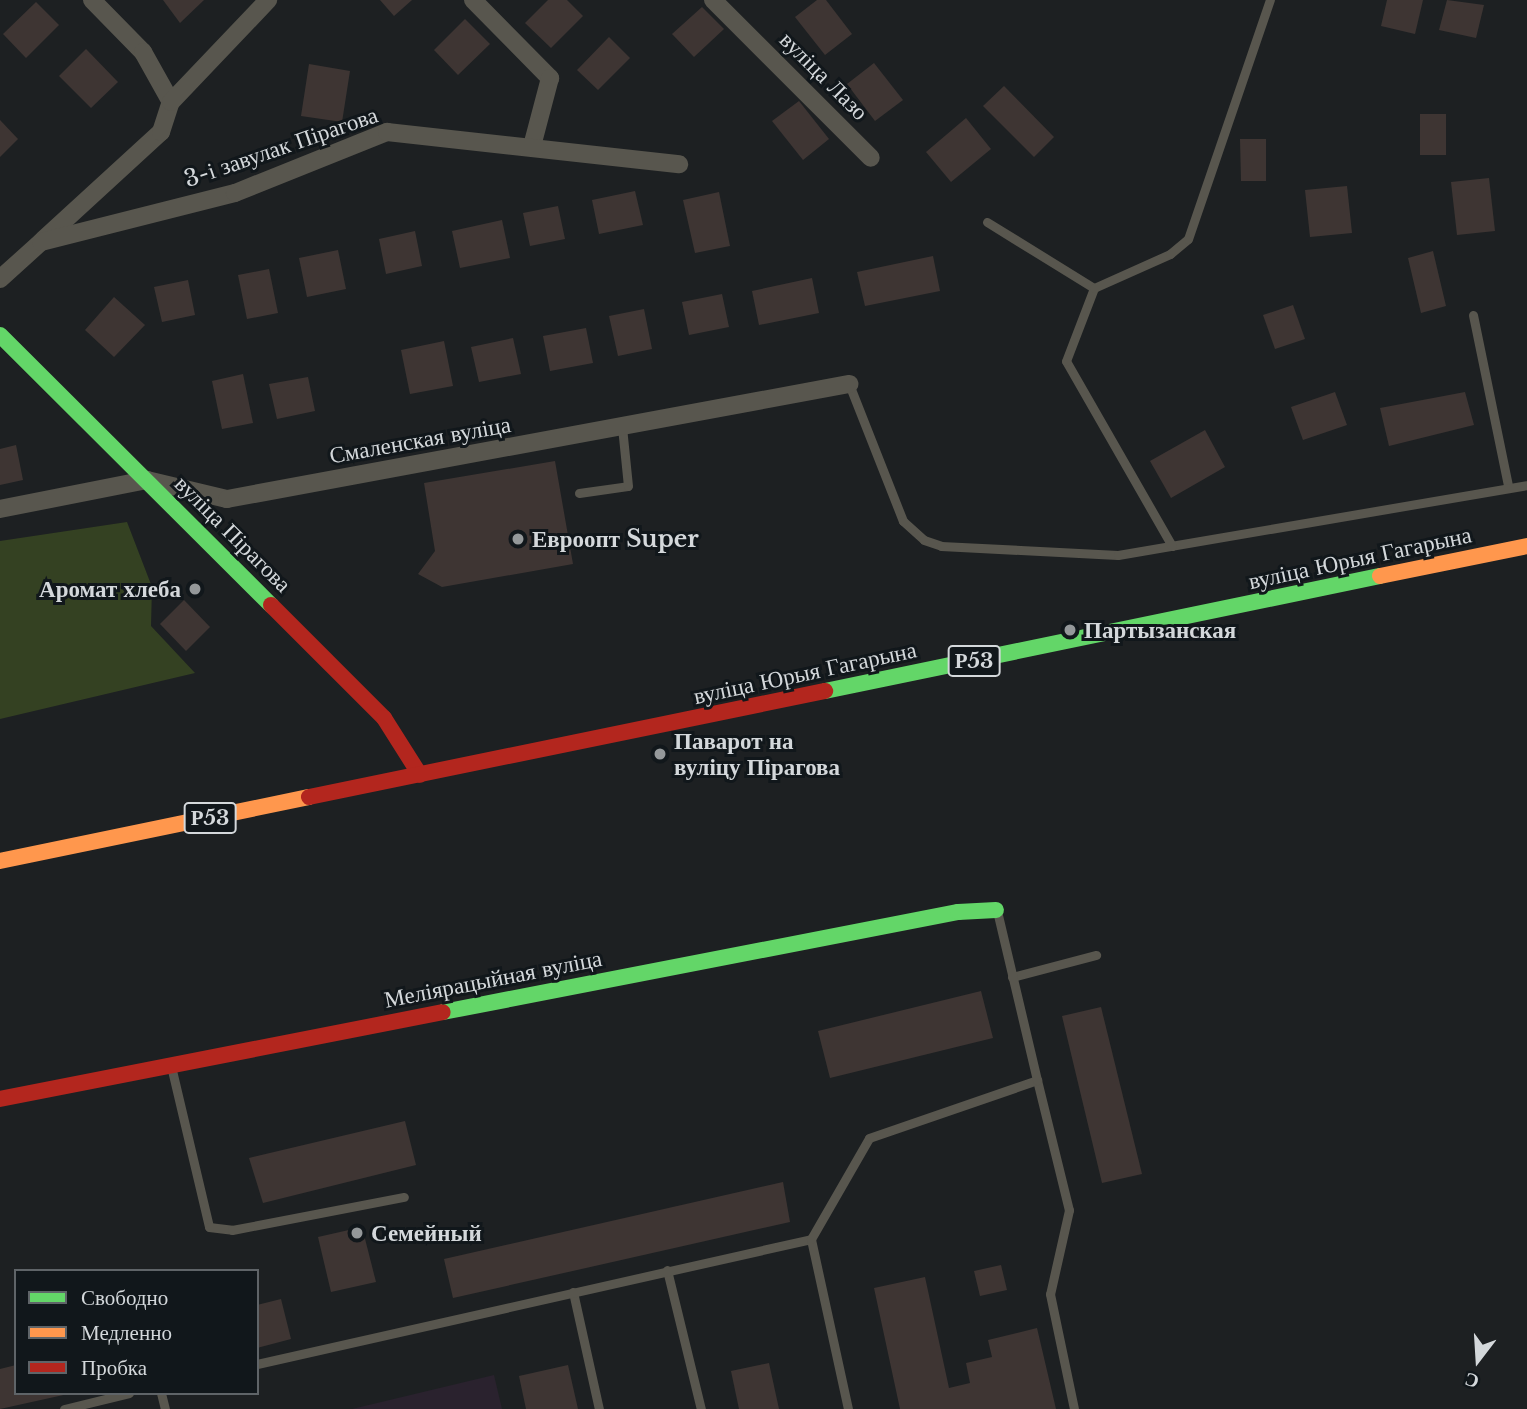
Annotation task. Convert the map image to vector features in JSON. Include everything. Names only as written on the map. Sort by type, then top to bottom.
[{"type":"main road","name":"вуліца Пірагова","points":[[0,335],[384,719],[420,775]]},
{"type":"main road","name":"вуліца Юрыя Гагарына","points":[[420,775],[1527,546]]},
{"type":"main road","name":"Р53","points":[[0,861],[420,775]]},
{"type":"main road","name":"Меліярацыйная вуліца","points":[[0,1100],[170,1064],[958,912],[996,910]]},
{"type":"street","points":[[92,0],[143,52],[171,102]]},
{"type":"street","points":[[41,242],[161,132],[171,102],[268,0]]},
{"type":"street","points":[[473,0],[550,78],[532,146]]},
{"type":"street","name":"вуліца Лазо","points":[[713,0],[871,158]]},
{"type":"street","name":"3-і завулак Пірагова","points":[[0,278],[41,242],[235,194],[387,132],[679,163]]},
{"type":"street","name":"Смаленская вуліца","points":[[0,509],[147,480],[227,499],[849,384]]},
{"type":"lane","points":[[1172,547],[1066,361],[1094,288],[1170,254],[1188,239],[1270,0]]},
{"type":"lane","points":[[987,222],[1094,288]]},
{"type":"lane","points":[[1473,315],[1508,486]]},
{"type":"lane","points":[[849,384],[902,521],[924,540],[941,546],[1118,555],[1508,486],[1527,485]]},
{"type":"lane","points":[[579,493],[628,486],[622,427]]},
{"type":"lane","points":[[996,910],[1069,1210],[1050,1294],[1074,1409]]},
{"type":"lane","points":[[1012,977],[1096,955]]},
{"type":"lane","points":[[170,1064],[209,1227],[232,1230],[404,1196]]},
{"type":"lane","points":[[848,1409],[811,1239],[869,1138],[1037,1080]]},
{"type":"lane","points":[[259,1364],[811,1239]]},
{"type":"lane","points":[[667,1270],[701,1409]]},
{"type":"lane","points":[[573,1292],[599,1409]]},
{"type":"lane","points":[[64,1409],[121,1395]]},
{"type":"shaded area","points":[[494,1375],[502,1409],[352,1409]]},
{"type":"green space","points":[[127,522],[152,587],[151,626],[195,673],[0,719],[0,541]]},
{"type":"building","points":[[163,0],[204,0],[180,23]]},
{"type":"building","points":[[380,0],[412,0],[394,16]]},
{"type":"building","points":[[548,0],[567,0],[583,16],[551,48],[525,23]]},
{"type":"building","points":[[817,0],[826,0],[852,34],[825,55],[795,17]]},
{"type":"building","points":[[1387,0],[1423,0],[1415,34],[1381,26]]},
{"type":"building","points":[[1447,0],[1484,5],[1476,38],[1439,30]]},
{"type":"building","points":[[36,2],[59,25],[26,58],[3,34]]},
{"type":"building","points":[[702,7],[724,29],[694,57],[672,34]]},
{"type":"building","points":[[465,19],[490,44],[458,75],[434,50]]},
{"type":"building","points":[[609,37],[630,58],[598,90],[577,70]]},
{"type":"building","points":[[86,49],[118,82],[91,108],[59,76]]},
{"type":"building","points":[[874,63],[903,100],[875,121],[847,84]]},
{"type":"building","points":[[309,64],[350,71],[342,122],[301,116]]},
{"type":"building","points":[[1004,86],[1054,137],[1034,157],[983,106]]},
{"type":"building","points":[[799,101],[829,139],[803,160],[772,121]]},
{"type":"building","points":[[1420,114],[1446,114],[1446,155],[1420,155]]},
{"type":"building","points":[[966,118],[991,149],[951,182],[926,152]]},
{"type":"building","points":[[0,120],[18,139],[0,157]]},
{"type":"building","points":[[1240,139],[1266,139],[1266,181],[1241,181]]},
{"type":"building","points":[[1489,178],[1495,231],[1457,235],[1451,182]]},
{"type":"building","points":[[1347,186],[1352,233],[1310,237],[1305,190]]},
{"type":"building","points":[[635,191],[643,225],[599,234],[592,200]]},
{"type":"building","points":[[719,192],[730,246],[695,253],[683,200]]},
{"type":"building","points":[[558,206],[565,239],[530,246],[523,213]]},
{"type":"building","points":[[502,220],[510,258],[460,268],[452,231]]},
{"type":"building","points":[[415,231],[422,266],[386,274],[379,239]]},
{"type":"building","points":[[338,250],[346,289],[307,297],[299,258]]},
{"type":"building","points":[[1433,251],[1446,306],[1421,313],[1408,258]]},
{"type":"building","points":[[933,256],[940,291],[865,306],[857,272]]},
{"type":"building","points":[[269,269],[278,313],[247,319],[238,275]]},
{"type":"building","points":[[812,278],[819,313],[759,325],[752,291]]},
{"type":"building","points":[[188,280],[195,315],[162,322],[154,287]]},
{"type":"building","points":[[722,294],[729,327],[689,335],[682,302]]},
{"type":"building","points":[[114,297],[145,325],[114,357],[85,330]]},
{"type":"building","points":[[1293,305],[1305,339],[1275,349],[1263,315]]},
{"type":"building","points":[[644,309],[652,349],[618,356],[609,316]]},
{"type":"building","points":[[586,328],[593,363],[550,371],[543,336]]},
{"type":"building","points":[[513,338],[521,374],[479,382],[471,347]]},
{"type":"building","points":[[444,341],[453,386],[410,394],[401,350]]},
{"type":"building","points":[[243,374],[253,423],[222,429],[212,381]]},
{"type":"building","points":[[308,377],[315,411],[277,419],[269,384]]},
{"type":"building","points":[[1335,392],[1347,425],[1303,440],[1291,407]]},
{"type":"building","points":[[1465,392],[1474,425],[1389,446],[1380,408]]},
{"type":"building","points":[[1205,430],[1225,467],[1171,498],[1150,461]]},
{"type":"building","points":[[16,445],[23,480],[0,485],[0,449]]},
{"type":"building","points":[[555,461],[573,564],[442,587],[418,574],[435,551],[424,483]]},
{"type":"building","points":[[184,600],[210,627],[186,651],[160,624]]},
{"type":"building","points":[[981,991],[993,1038],[830,1078],[818,1031]]},
{"type":"building","points":[[1101,1007],[1142,1174],[1102,1183],[1062,1016]]},
{"type":"building","points":[[405,1121],[416,1165],[263,1203],[249,1158]]},
{"type":"building","points":[[783,1182],[790,1222],[453,1298],[444,1259]]},
{"type":"building","points":[[362,1227],[376,1282],[331,1292],[318,1237]]},
{"type":"building","points":[[1001,1265],[1007,1290],[980,1296],[974,1271]]},
{"type":"building","points":[[925,1277],[949,1388],[970,1383],[966,1363],[992,1357],[988,1340],[1037,1328],[1056,1409],[900,1409],[874,1288]]},
{"type":"building","points":[[281,1299],[291,1339],[259,1347],[259,1304]]},
{"type":"building","points":[[769,1363],[779,1409],[739,1409],[731,1371]]},
{"type":"building","points":[[568,1365],[578,1409],[526,1409],[519,1376]]},
{"type":"building","points":[[14,1366],[14,1395],[63,1395],[0,1409],[0,1369]]},
{"type":"traffic: fast","points":[[0,335],[271,605]]},
{"type":"traffic: fast","points":[[825,691],[1380,576]]},
{"type":"traffic: fast","points":[[443,1012],[958,912],[996,910]]},
{"type":"traffic: slow","points":[[1380,576],[1527,546]]},
{"type":"traffic: slow","points":[[0,861],[309,797]]},
{"type":"traffic: jam","points":[[271,605],[384,718],[420,775]]},
{"type":"traffic: jam","points":[[309,797],[825,691]]},
{"type":"traffic: jam","points":[[0,1099],[443,1012]]},
{"type":"place","name":"Евроопт Super","points":[[518,539]]},
{"type":"place","name":"Аромат хлеба","points":[[195,589]]},
{"type":"place","name":"Партызанская","points":[[1070,630]]},
{"type":"place","name":"Паварот на вуліцу Пірагова","points":[[660,754]]},
{"type":"place","name":"Семейный","points":[[357,1233]]}]
